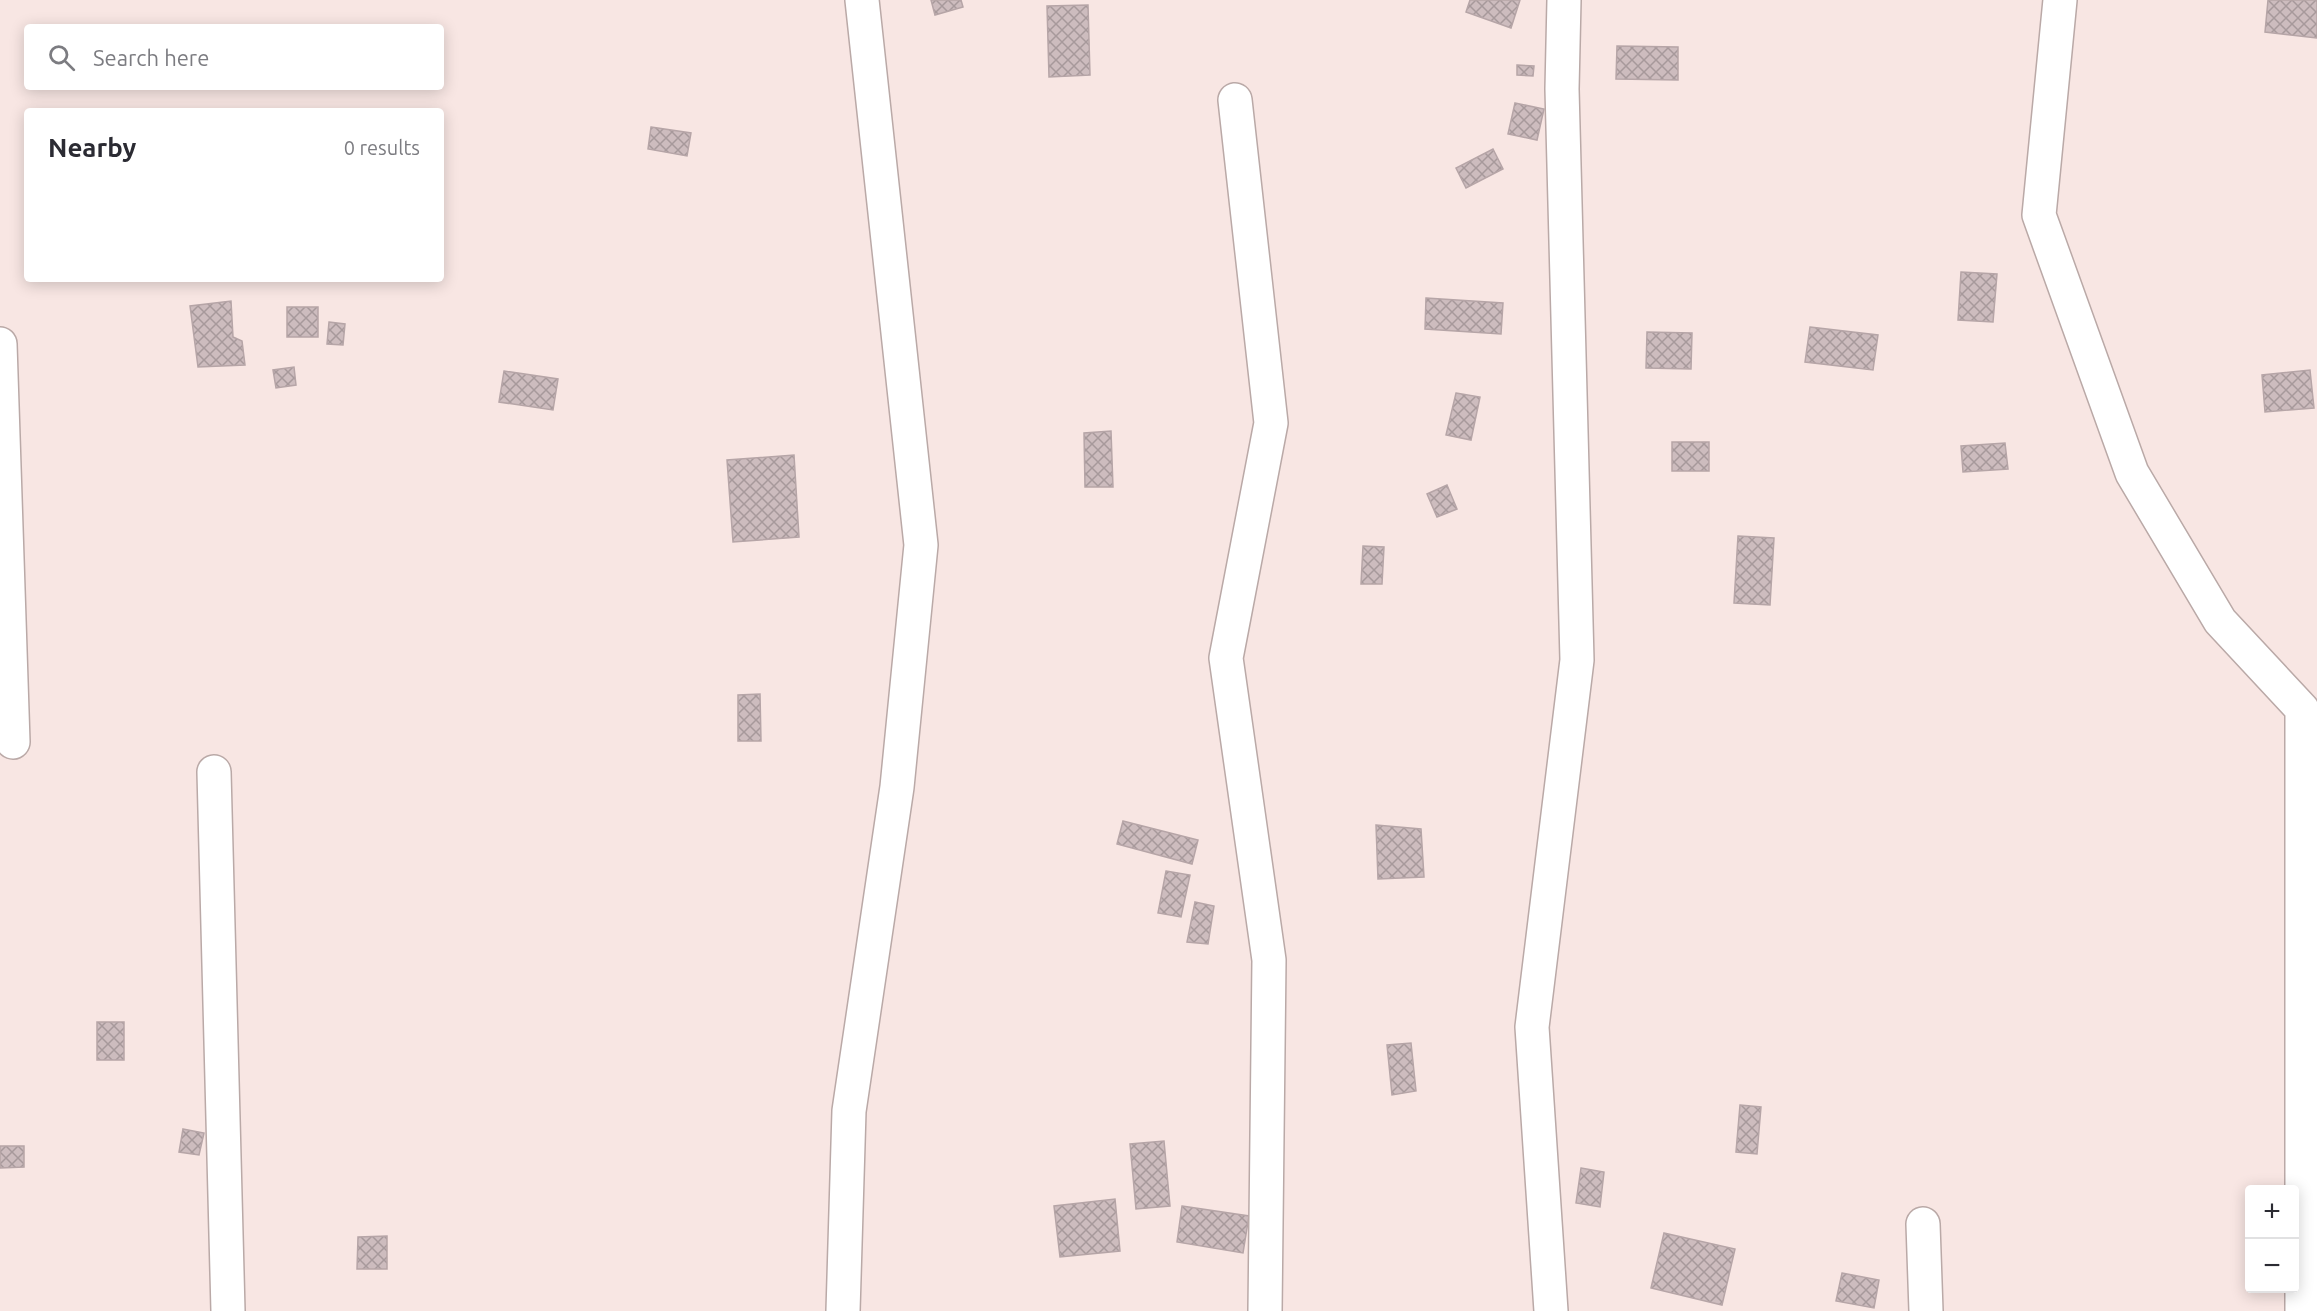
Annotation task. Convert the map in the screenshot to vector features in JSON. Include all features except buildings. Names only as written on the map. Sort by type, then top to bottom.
[{"type":"street","points":[[843,1311],[849,1111],[897,787],[921,545],[862,0]]},
{"type":"street","points":[[1551,1311],[1532,1027],[1577,660],[1562,89],[1564,0]]},
{"type":"street","points":[[2060,0],[2039,215],[2132,473],[2220,621],[2302,709],[2302,1311]]},
{"type":"street","points":[[1235,100],[1271,423],[1226,658],[1269,960],[1265,1311]]},
{"type":"street","points":[[0,344],[13,742]]},
{"type":"street","points":[[214,772],[228,1311]]},
{"type":"street","points":[[1923,1224],[1926,1311]]}]
